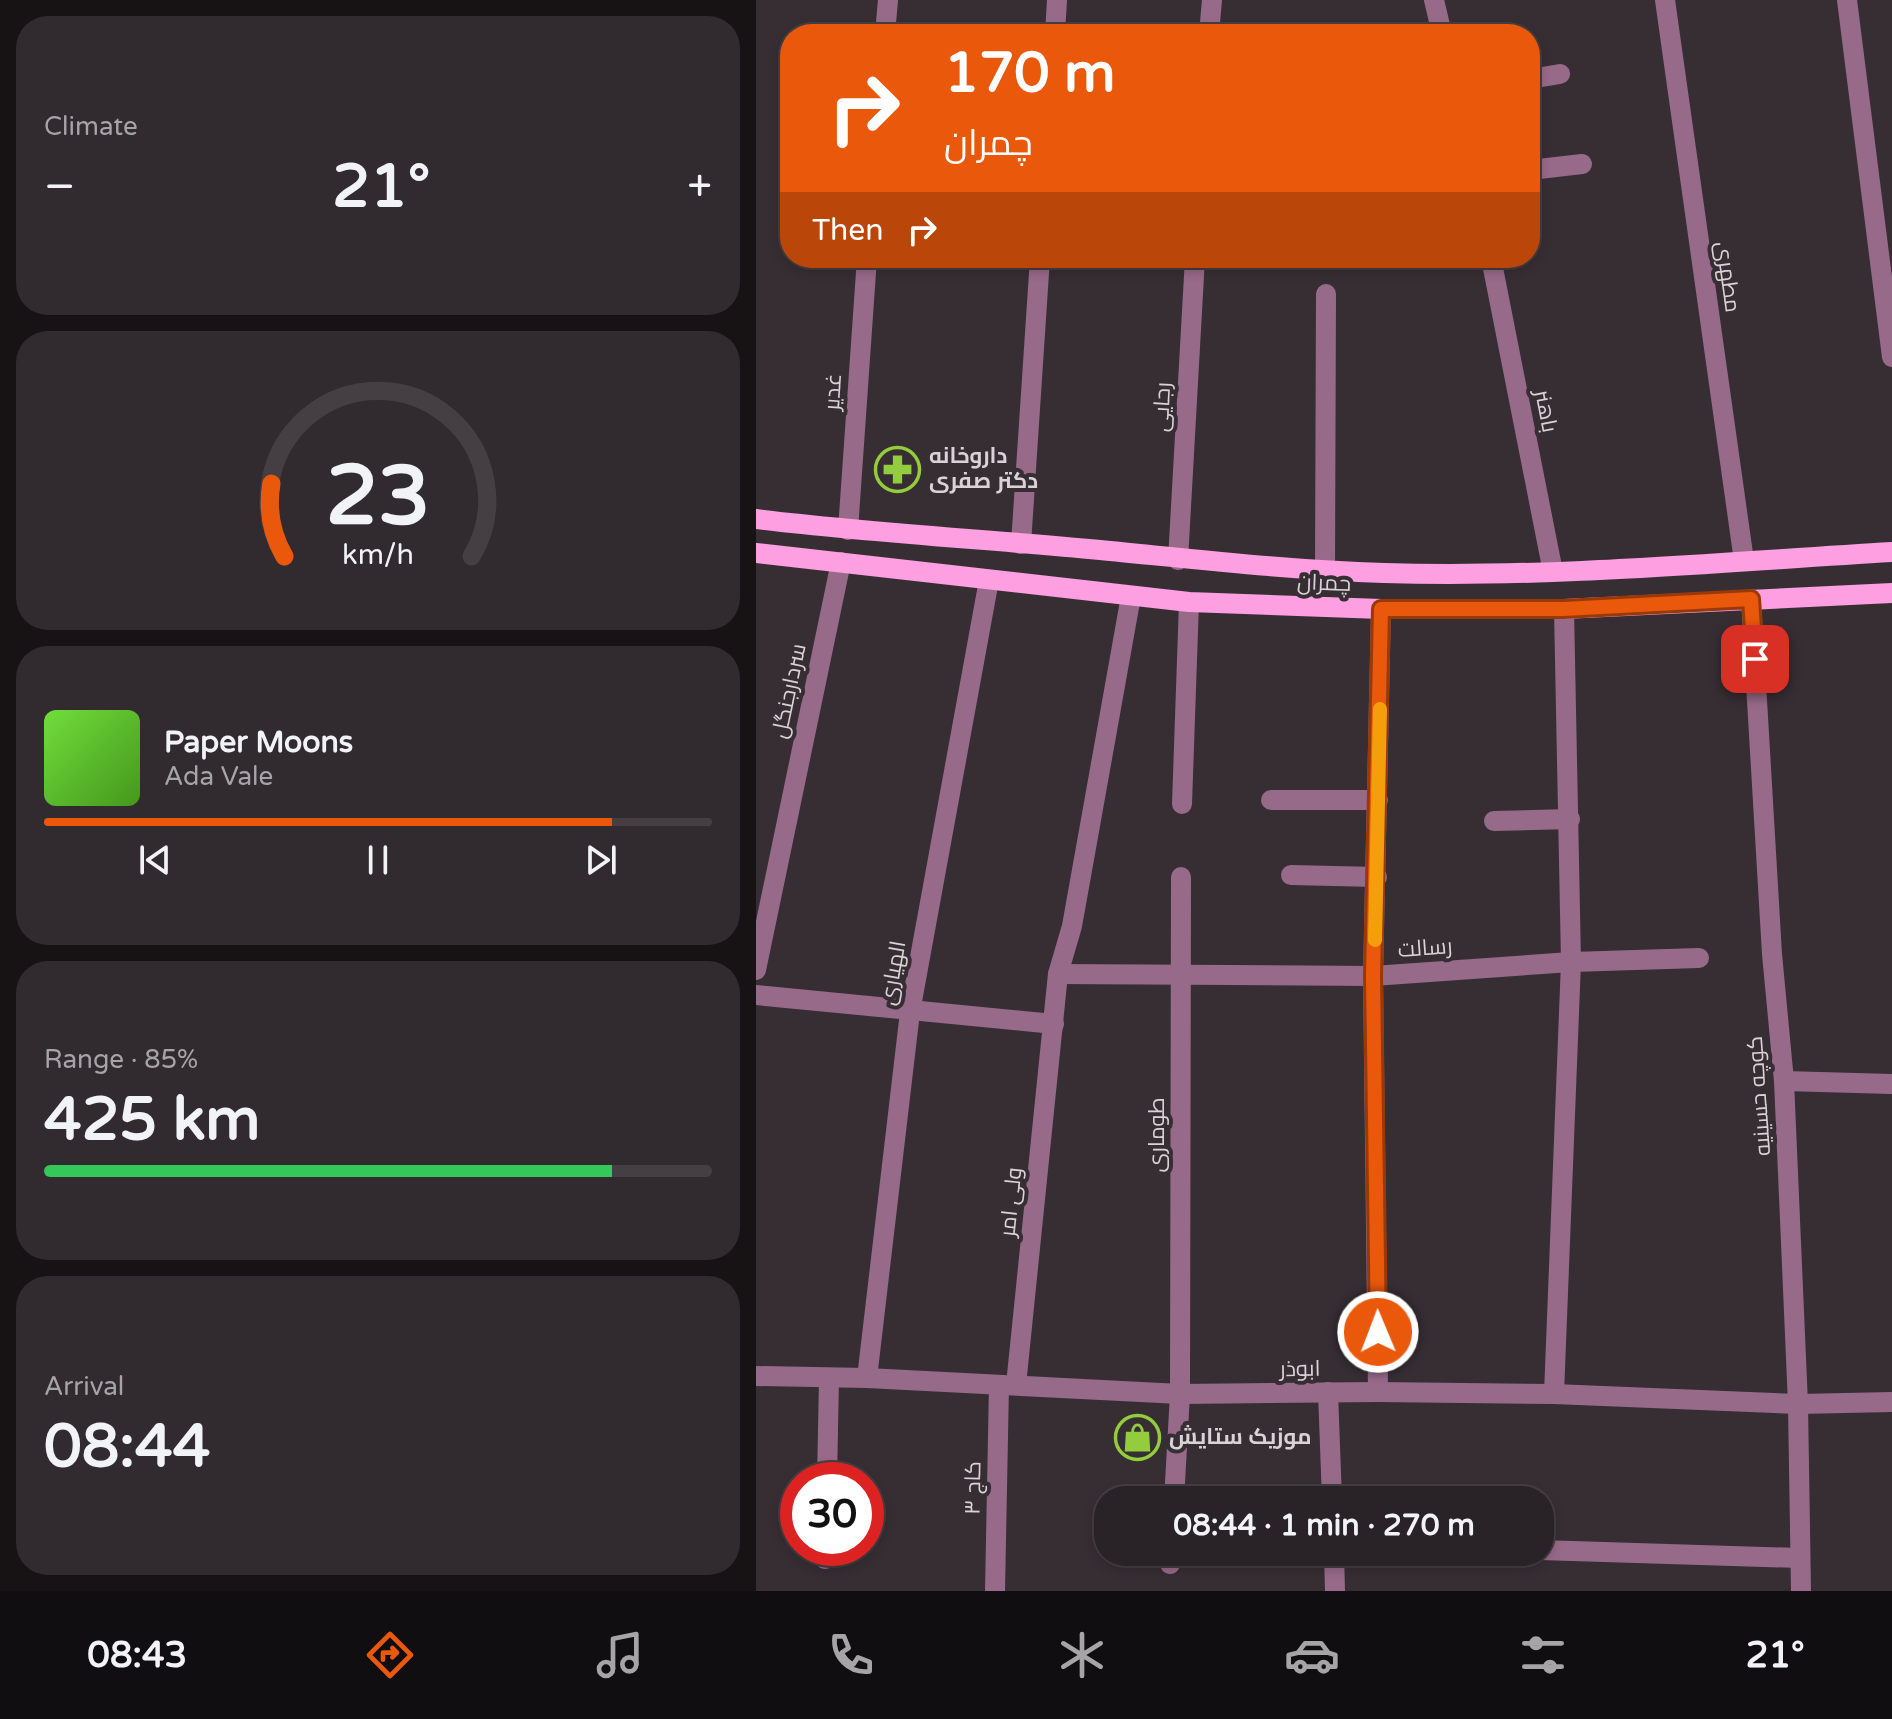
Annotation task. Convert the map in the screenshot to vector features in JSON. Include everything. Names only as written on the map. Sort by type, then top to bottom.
[{"type":"main road","name":"چمران","points":[[756,519],[1178,560],[1383,573],[1553,572],[1892,552]]},
{"type":"main road","name":"چمران","points":[[756,553],[1189,602],[1381,609],[1564,609],[1892,593]]},
{"type":"street","points":[[886,24],[888,0]]},
{"type":"street","points":[[1056,24],[1057,0]]},
{"type":"street","points":[[1210,24],[1212,0]]},
{"type":"street","points":[[1434,0],[1440,24]]},
{"type":"street","name":"مطهری","points":[[1665,0],[1744,561]]},
{"type":"street","points":[[1847,0],[1892,357]]},
{"type":"street","points":[[1540,77],[1560,74]]},
{"type":"street","points":[[1540,169],[1582,164]]},
{"type":"street","name":"غدیر","points":[[848,530],[866,268]]},
{"type":"street","points":[[1021,544],[1039,268]]},
{"type":"street","name":"رجایی","points":[[1178,560],[1194,268]]},
{"type":"street","name":"باهنر","points":[[1493,268],[1553,572]]},
{"type":"street","points":[[1325,569],[1326,294]]},
{"type":"street","name":"سردارجنگل","points":[[756,970],[841,562]]},
{"type":"street","name":"الهیاری","points":[[867,1378],[910,1012],[989,580]]},
{"type":"street","name":"ولی امر","points":[[1007,1385],[1058,974],[1072,926],[1131,596]]},
{"type":"street","name":"کوچه حسینیه","points":[[1751,599],[1772,954],[1784,1081],[1798,1404],[1801,1591]]},
{"type":"street","points":[[1182,804],[1189,602]]},
{"type":"street","points":[[1378,1392],[1373,976],[1381,609]]},
{"type":"street","points":[[1554,1394],[1571,962],[1564,609]]},
{"type":"street","points":[[1271,800],[1378,800]]},
{"type":"street","points":[[1494,821],[1570,819]]},
{"type":"street","points":[[1291,875],[1377,877]]},
{"type":"street","name":"طوماری","points":[[1175,1486],[1180,1394],[1181,877]]},
{"type":"street","name":"رسالت","points":[[1058,974],[1373,976],[1571,962],[1699,958]]},
{"type":"street","points":[[756,995],[1054,1024]]},
{"type":"street","points":[[1784,1081],[1892,1084]]},
{"type":"street","name":"ابوذر","points":[[756,1376],[867,1378],[1180,1394],[1378,1392],[1554,1394],[1798,1404],[1892,1402]]},
{"type":"street","points":[[827,1462],[829,1379]]},
{"type":"street","name":"کاج ۳","points":[[995,1591],[1007,1385]]},
{"type":"street","points":[[1328,1392],[1331,1486]]},
{"type":"street","points":[[1554,1550],[1799,1558]]},
{"type":"street","points":[[1334,1566],[1335,1591]]},
{"type":"slow traffic","points":[[1375,940],[1380,709]]},
{"type":"place","name":"داروخانه دکتر صفری","points":[[898,469]]},
{"type":"place","name":"موزیک ستایش","points":[[1138,1437]]},
{"type":"route","points":[[1378,1332],[1373,976],[1381,609],[1564,609],[1751,599],[1755,659]]}]
